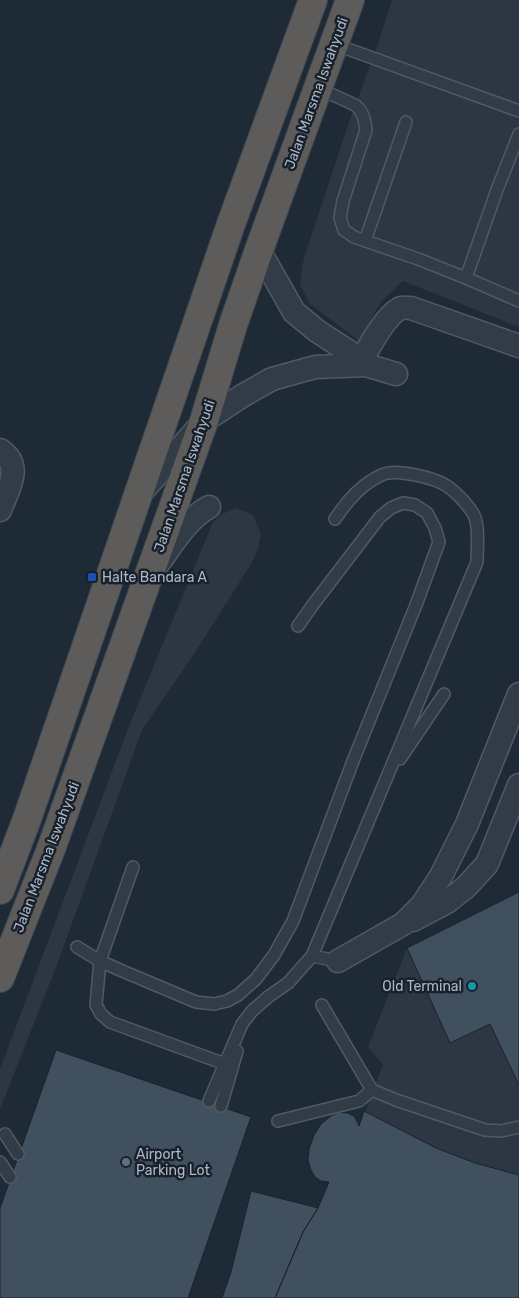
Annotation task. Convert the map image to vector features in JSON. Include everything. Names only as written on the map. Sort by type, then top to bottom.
[{"type":"highway","points":[[0,890],[27,819],[231,224],[313,0]]},
{"type":"highway","name":"Jalan Marsma Iswahyudi","points":[[0,978],[51,849],[204,421],[233,325],[259,250],[350,0]]},
{"type":"street","points":[[259,250],[294,312],[363,364],[396,374]]},
{"type":"street","points":[[363,364],[392,314],[401,308],[411,308],[519,346]]},
{"type":"street","points":[[137,498],[204,421],[242,396],[272,379],[315,367],[363,364]]},
{"type":"street","points":[[0,450],[10,459],[14,471],[0,510]]},
{"type":"street","points":[[149,575],[186,527],[208,507]]},
{"type":"street","points":[[403,924],[422,905],[441,876],[467,824],[519,694]]},
{"type":"street","points":[[338,961],[403,924],[447,902],[466,886],[487,864],[519,786]]},
{"type":"lane","points":[[334,44],[519,111]]},
{"type":"lane","points":[[317,88],[355,105],[359,108],[364,119],[366,130],[343,200],[340,218],[344,230],[354,237],[418,259],[519,301]]},
{"type":"lane","points":[[365,241],[406,122]]},
{"type":"lane","points":[[466,278],[497,190],[519,135]]},
{"type":"lane","points":[[209,1101],[242,1024],[252,1010],[299,973],[312,956],[477,562],[478,536],[476,518],[461,498],[446,485],[425,478],[404,474],[386,474],[367,484],[349,498],[334,520]]},
{"type":"lane","points":[[77,947],[100,961],[196,1002],[214,1004],[227,1001],[238,995],[256,979],[274,955],[293,921],[353,761],[416,606],[439,542],[435,528],[427,513],[415,505],[403,503],[391,508],[380,516],[298,626]]},
{"type":"lane","points":[[385,781],[444,694]]},
{"type":"lane","points":[[133,866],[100,961],[96,1005],[101,1014],[110,1022],[225,1064]]},
{"type":"lane","points":[[312,956],[338,961]]},
{"type":"lane","points":[[322,1005],[372,1090],[485,1130],[501,1131],[519,1127]]},
{"type":"lane","points":[[221,1106],[233,1067],[242,1024]]},
{"type":"lane","points":[[278,1121],[360,1101],[372,1090]]},
{"type":"lane","points":[[5,1134],[18,1154]]},
{"type":"lane","points":[[0,1162],[10,1177]]},
{"type":"shaded area","points":[[392,0],[519,0],[519,327],[403,281],[380,303],[359,341],[309,303],[300,284],[302,266],[307,249]]},
{"type":"shaded area","points":[[237,508],[253,515],[261,534],[258,549],[251,564],[196,651],[142,730],[57,965],[0,1109],[0,1069],[129,726],[213,522],[222,514]]},
{"type":"shaded area","points":[[519,892],[519,1298],[222,1298],[231,1272],[251,1191],[318,1208],[329,1182],[321,1181],[315,1177],[311,1170],[308,1160],[314,1135],[321,1124],[339,1112],[348,1113],[355,1117],[360,1125],[383,1065],[368,1047],[407,948]]},
{"type":"building","name":"Old Terminal","points":[[519,892],[519,1085],[490,1024],[450,1043],[407,948]]},
{"type":"building","name":"Airport Parking Lot","points":[[56,1050],[251,1117],[188,1298],[0,1298],[0,1208]]},
{"type":"building","points":[[364,1111],[436,1148],[475,1163],[519,1175],[519,1298],[275,1298],[303,1232],[318,1208],[329,1182],[321,1181],[315,1177],[311,1170],[308,1160],[309,1149],[314,1135],[321,1124],[339,1112],[348,1113],[355,1117],[359,1126]]},
{"type":"building","points":[[251,1191],[318,1208],[303,1232],[275,1298],[222,1298],[231,1272]]},
{"type":"place","name":"Halte Bandara A","points":[[92,577]]},
{"type":"place","name":"Old Terminal","points":[[472,986]]},
{"type":"place","name":"Airport Parking Lot","points":[[126,1162]]}]
